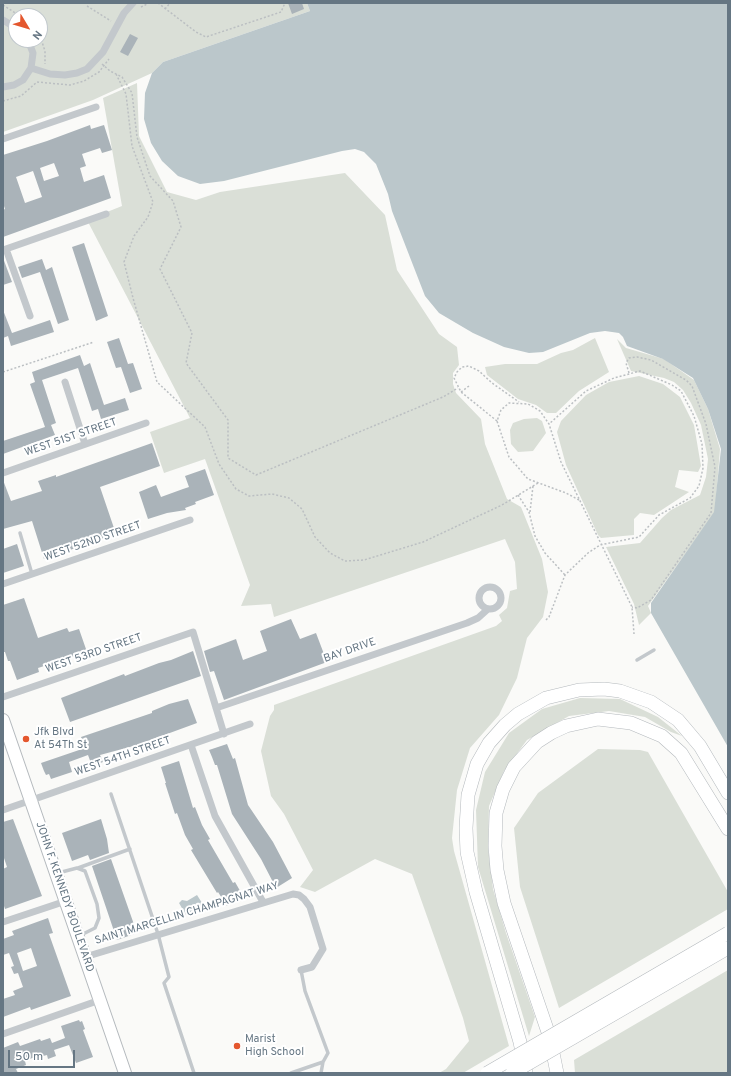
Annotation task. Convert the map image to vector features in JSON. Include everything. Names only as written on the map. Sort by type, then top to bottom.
[{"type":"highway","points":[[526,1073],[520,1042],[476,892],[467,852],[466,823],[468,795],[477,764],[489,743],[511,719],[546,698],[579,690],[604,689],[620,691],[651,702],[665,710],[681,723],[700,746],[728,793]]},
{"type":"highway","points":[[557,1073],[552,1044],[504,903],[497,870],[494,846],[496,813],[503,789],[514,767],[537,742],[566,726],[598,719],[632,723],[662,736],[681,752],[728,829]]},
{"type":"highway","points":[[487,1073],[728,933]]},
{"type":"highway","points":[[512,1073],[728,948]]},
{"type":"main road","name":"JOHN F. KENNEDY BOULEVARD","points":[[3,720],[125,1073]]},
{"type":"street","points":[[31,68],[43,72],[64,75],[77,73],[87,69],[97,60],[124,13],[136,5]]},
{"type":"street","points":[[3,87],[14,85],[23,80],[31,68],[33,53],[31,48]]},
{"type":"street","points":[[3,139],[96,107]]},
{"type":"street","points":[[30,316],[4,250],[106,214]]},
{"type":"street","points":[[64,382],[85,444]]},
{"type":"street","name":"WEST 51ST STREET","points":[[3,473],[146,423]]},
{"type":"street","name":"WEST 52ND STREET","points":[[3,584],[190,520]]},
{"type":"street","name":"BAY DRIVE","points":[[216,708],[467,623],[478,618],[488,609]]},
{"type":"street","name":"WEST 53RD STREET","points":[[3,697],[193,632],[216,708]]},
{"type":"street","points":[[216,708],[224,734]]},
{"type":"street","name":"WEST 54TH STREET","points":[[3,810],[250,724]]},
{"type":"street","points":[[192,745],[214,816],[263,902]]},
{"type":"street","name":"SAINT MARCELLIN CHAMPAGNAT WAY","points":[[85,957],[293,894],[299,895],[310,907],[323,949],[312,967],[301,970]]},
{"type":"street","points":[[3,922],[66,901]]},
{"type":"street","points":[[3,1034],[100,1000]]},
{"type":"lane","points":[[20,533],[32,574]]},
{"type":"lane","points":[[638,660],[654,650]]},
{"type":"lane","points":[[111,794],[158,934],[169,977],[164,983],[194,1073]]},
{"type":"lane","points":[[56,873],[77,868],[130,850]]},
{"type":"lane","points":[[77,868],[85,871],[97,904],[99,918],[95,928],[78,936]]},
{"type":"lane","points":[[301,970],[305,991],[328,1053],[323,1062],[321,1073]]},
{"type":"lane","points":[[290,1073],[323,1062]]},
{"type":"path","points":[[136,5],[149,3]]},
{"type":"path","points":[[158,3],[196,32],[206,37],[281,12],[285,3]]},
{"type":"path","points":[[166,9],[170,3]]},
{"type":"path","points":[[88,6],[118,25]]},
{"type":"path","points":[[43,72],[44,48]]},
{"type":"path","points":[[3,101],[21,96],[33,84],[41,81],[63,85],[78,83],[91,77],[104,66],[111,54]]},
{"type":"path","points":[[97,60],[122,77],[132,93],[136,137],[150,176],[173,202],[181,227],[160,269],[192,333],[186,363],[228,420],[228,458],[256,475],[443,397],[458,388]]},
{"type":"path","points":[[116,74],[126,94],[132,146],[153,202],[148,218],[134,236],[124,262],[133,298],[158,382],[205,427],[219,464],[236,489],[249,496],[272,494],[289,498],[302,509],[315,537],[330,553],[345,561],[364,560],[423,542],[502,505],[538,483]]},
{"type":"path","points":[[3,372],[94,342]]},
{"type":"path","points":[[629,374],[626,362],[629,358],[637,357],[651,360],[686,380],[692,386],[706,424],[715,467],[711,513],[651,600],[637,608],[632,607]]},
{"type":"path","points":[[519,402],[469,366],[462,366],[454,378],[461,392],[497,421],[509,457],[528,480],[566,493],[579,500]]},
{"type":"path","points":[[546,620],[549,617],[565,575],[588,553],[600,545],[639,537],[659,515],[690,498],[698,486],[703,468],[702,444],[694,416],[681,391],[672,385],[640,371],[614,378],[586,391],[548,424]]},
{"type":"path","points":[[461,392],[468,386]]},
{"type":"path","points":[[497,421],[501,410],[509,403],[519,402],[528,404],[540,411],[548,424],[561,462],[600,545],[632,607],[634,634]]},
{"type":"path","points":[[529,512],[533,486]]},
{"type":"path","points":[[518,495],[529,512],[539,541],[545,553],[565,575]]},
{"type":"shaded area","points":[[3,3],[307,3],[310,11],[163,62],[152,73],[93,100],[3,132]]},
{"type":"shaded area","points":[[307,3],[728,3],[728,747],[651,613],[651,603],[714,512],[721,449],[708,409],[693,378],[663,359],[627,346],[623,337],[619,333],[605,331],[590,333],[543,352],[529,353],[504,347],[473,333],[439,313],[425,296],[392,211],[388,194],[376,164],[364,152],[355,149],[342,151],[224,181],[200,184],[178,176],[162,161],[151,143],[144,119],[145,93],[152,73],[163,62],[310,11]]},
{"type":"shaded area","points":[[137,83],[139,136],[167,192],[196,200],[220,192],[345,173],[385,215],[397,270],[439,334],[457,347],[459,365],[453,373],[453,384],[456,393],[481,419],[485,444],[507,499],[521,507],[542,559],[548,592],[543,617],[527,638],[517,678],[499,715],[470,748],[457,790],[452,838],[454,851],[509,1046],[463,1073],[439,1073],[446,1069],[469,1041],[463,1018],[412,874],[375,859],[315,892],[300,887],[313,870],[284,814],[271,796],[261,751],[270,716],[274,710],[274,705],[496,626],[502,621],[499,615],[507,608],[510,591],[517,589],[515,562],[505,539],[274,617],[271,604],[241,606],[250,585],[205,459],[164,473],[150,432],[190,418],[87,220],[122,206],[103,98]]},
{"type":"shaded area","points":[[595,338],[609,372],[579,391],[556,413],[547,413],[536,405],[518,399],[487,375],[485,367],[505,364],[537,364],[561,353],[573,350]]},
{"type":"shaded area","points":[[617,339],[626,348],[664,359],[694,380],[708,409],[720,449],[715,512],[648,606],[651,613],[639,625],[634,604],[606,547],[640,543],[671,510],[700,495],[706,477],[708,459],[701,425],[683,390],[674,382],[664,378],[631,371]]},
{"type":"shaded area","points":[[639,376],[663,384],[680,397],[694,425],[701,466],[698,472],[679,470],[675,487],[689,492],[654,515],[640,513],[634,519],[634,535],[601,538],[598,535],[566,465],[557,432],[561,421],[586,395],[609,382]]},
{"type":"shaded area","points":[[537,418],[542,421],[546,433],[533,451],[518,452],[511,444],[510,430],[513,423],[524,419]]},
{"type":"shaded area","points":[[580,698],[620,699],[658,717],[682,736],[671,732],[645,717],[609,711],[569,716],[527,740],[504,771],[489,806],[488,847],[493,889],[506,933],[535,1017],[529,1036],[478,867],[476,810],[485,772],[509,733],[542,709]]},
{"type":"shaded area","points":[[598,749],[640,750],[648,752],[728,892],[728,909],[559,1008],[520,887],[514,828],[538,793]]},
{"type":"shaded area","points":[[197,895],[204,906],[202,909],[196,909],[186,915],[179,903],[182,900],[187,901]]},
{"type":"shaded area","points":[[728,970],[728,1073],[575,1073],[574,1060]]},
{"type":"building","points":[[288,3],[302,3],[304,9],[292,14]]},
{"type":"building","points":[[130,34],[138,38],[128,56],[120,52]]},
{"type":"building","points":[[90,125],[91,129],[104,125],[112,150],[102,153],[100,148],[82,154],[86,166],[80,168],[84,182],[104,175],[111,198],[3,237],[3,210],[5,209],[3,203],[3,155]],"holes":[[[54,163],[59,176],[44,181],[40,168]],[[33,171],[42,197],[25,203],[16,177]]]},
{"type":"building","points":[[84,243],[108,316],[96,321],[72,247]]},
{"type":"building","points":[[3,258],[12,282],[3,285]]},
{"type":"building","points":[[42,259],[46,270],[52,267],[69,320],[58,324],[40,272],[22,278],[18,267]]},
{"type":"building","points":[[3,310],[12,333],[50,320],[54,332],[11,346],[8,336],[3,338]]},
{"type":"building","points":[[119,338],[128,364],[133,363],[142,389],[130,393],[121,367],[116,368],[107,342]]},
{"type":"building","points":[[80,355],[84,366],[90,363],[104,405],[125,398],[129,410],[101,419],[98,409],[92,411],[78,368],[42,380],[56,423],[51,425],[55,435],[3,454],[3,441],[45,427],[30,384],[35,382],[32,372]]},
{"type":"building","points":[[152,443],[160,466],[100,487],[116,534],[44,559],[32,521],[3,529],[3,480],[11,501],[42,491],[38,481],[56,475],[56,477]]},
{"type":"building","points":[[205,469],[214,495],[195,502],[196,504],[185,508],[186,510],[167,513],[148,519],[139,492],[156,485],[161,497],[189,487],[185,476]]},
{"type":"building","points":[[17,544],[24,566],[3,573],[3,549]]},
{"type":"building","points":[[24,598],[38,638],[67,628],[69,632],[79,629],[87,652],[38,668],[39,672],[17,680],[10,661],[8,661],[5,652],[3,652],[3,605]]},
{"type":"building","points":[[291,619],[300,639],[316,633],[327,662],[224,700],[214,671],[210,672],[204,651],[236,639],[243,660],[267,651],[260,631]]},
{"type":"building","points":[[193,651],[201,676],[70,722],[61,698],[124,674],[125,676]]},
{"type":"building","points":[[188,699],[197,723],[137,745],[100,755],[103,762],[92,766],[88,755],[69,762],[72,772],[51,779],[49,774],[46,775],[41,763],[85,748],[81,737],[152,713],[152,711],[169,704]]},
{"type":"building","points":[[227,744],[233,759],[235,758],[248,805],[273,842],[292,878],[276,888],[261,859],[232,814],[217,765],[215,765],[209,750]]},
{"type":"building","points":[[179,761],[193,808],[195,807],[202,825],[210,839],[208,840],[233,883],[235,882],[243,896],[227,906],[218,892],[217,893],[191,850],[193,849],[185,835],[177,813],[175,814],[161,767]]},
{"type":"building","points":[[13,819],[42,896],[5,909],[3,903],[3,869],[7,867],[3,855],[3,822]]},
{"type":"building","points":[[101,819],[107,839],[109,853],[90,860],[88,855],[72,861],[62,833]]},
{"type":"building","points":[[111,859],[137,933],[117,940],[92,866]]},
{"type":"building","points":[[48,918],[53,933],[49,934],[71,996],[31,1010],[30,1007],[3,1017],[3,999],[15,995],[13,991],[23,987],[18,973],[14,974],[11,967],[14,966],[9,953],[3,955],[3,939],[14,935],[12,931]],"holes":[[[31,948],[37,966],[23,971],[17,953]]]},
{"type":"building","points":[[79,1020],[80,1022],[82,1021],[85,1029],[83,1030],[93,1057],[76,1063],[69,1045],[54,1050],[56,1056],[48,1059],[47,1055],[43,1056],[42,1054],[25,1061],[26,1065],[16,1069],[18,1073],[3,1073],[3,1048],[18,1042],[20,1046],[40,1039],[41,1041],[50,1038],[52,1043],[65,1038],[61,1026]]},
{"type":"place","name":"Jfk Blvd At 54Th St","points":[[26,739]]},
{"type":"place","name":"Marist High School","points":[[237,1046]]}]
